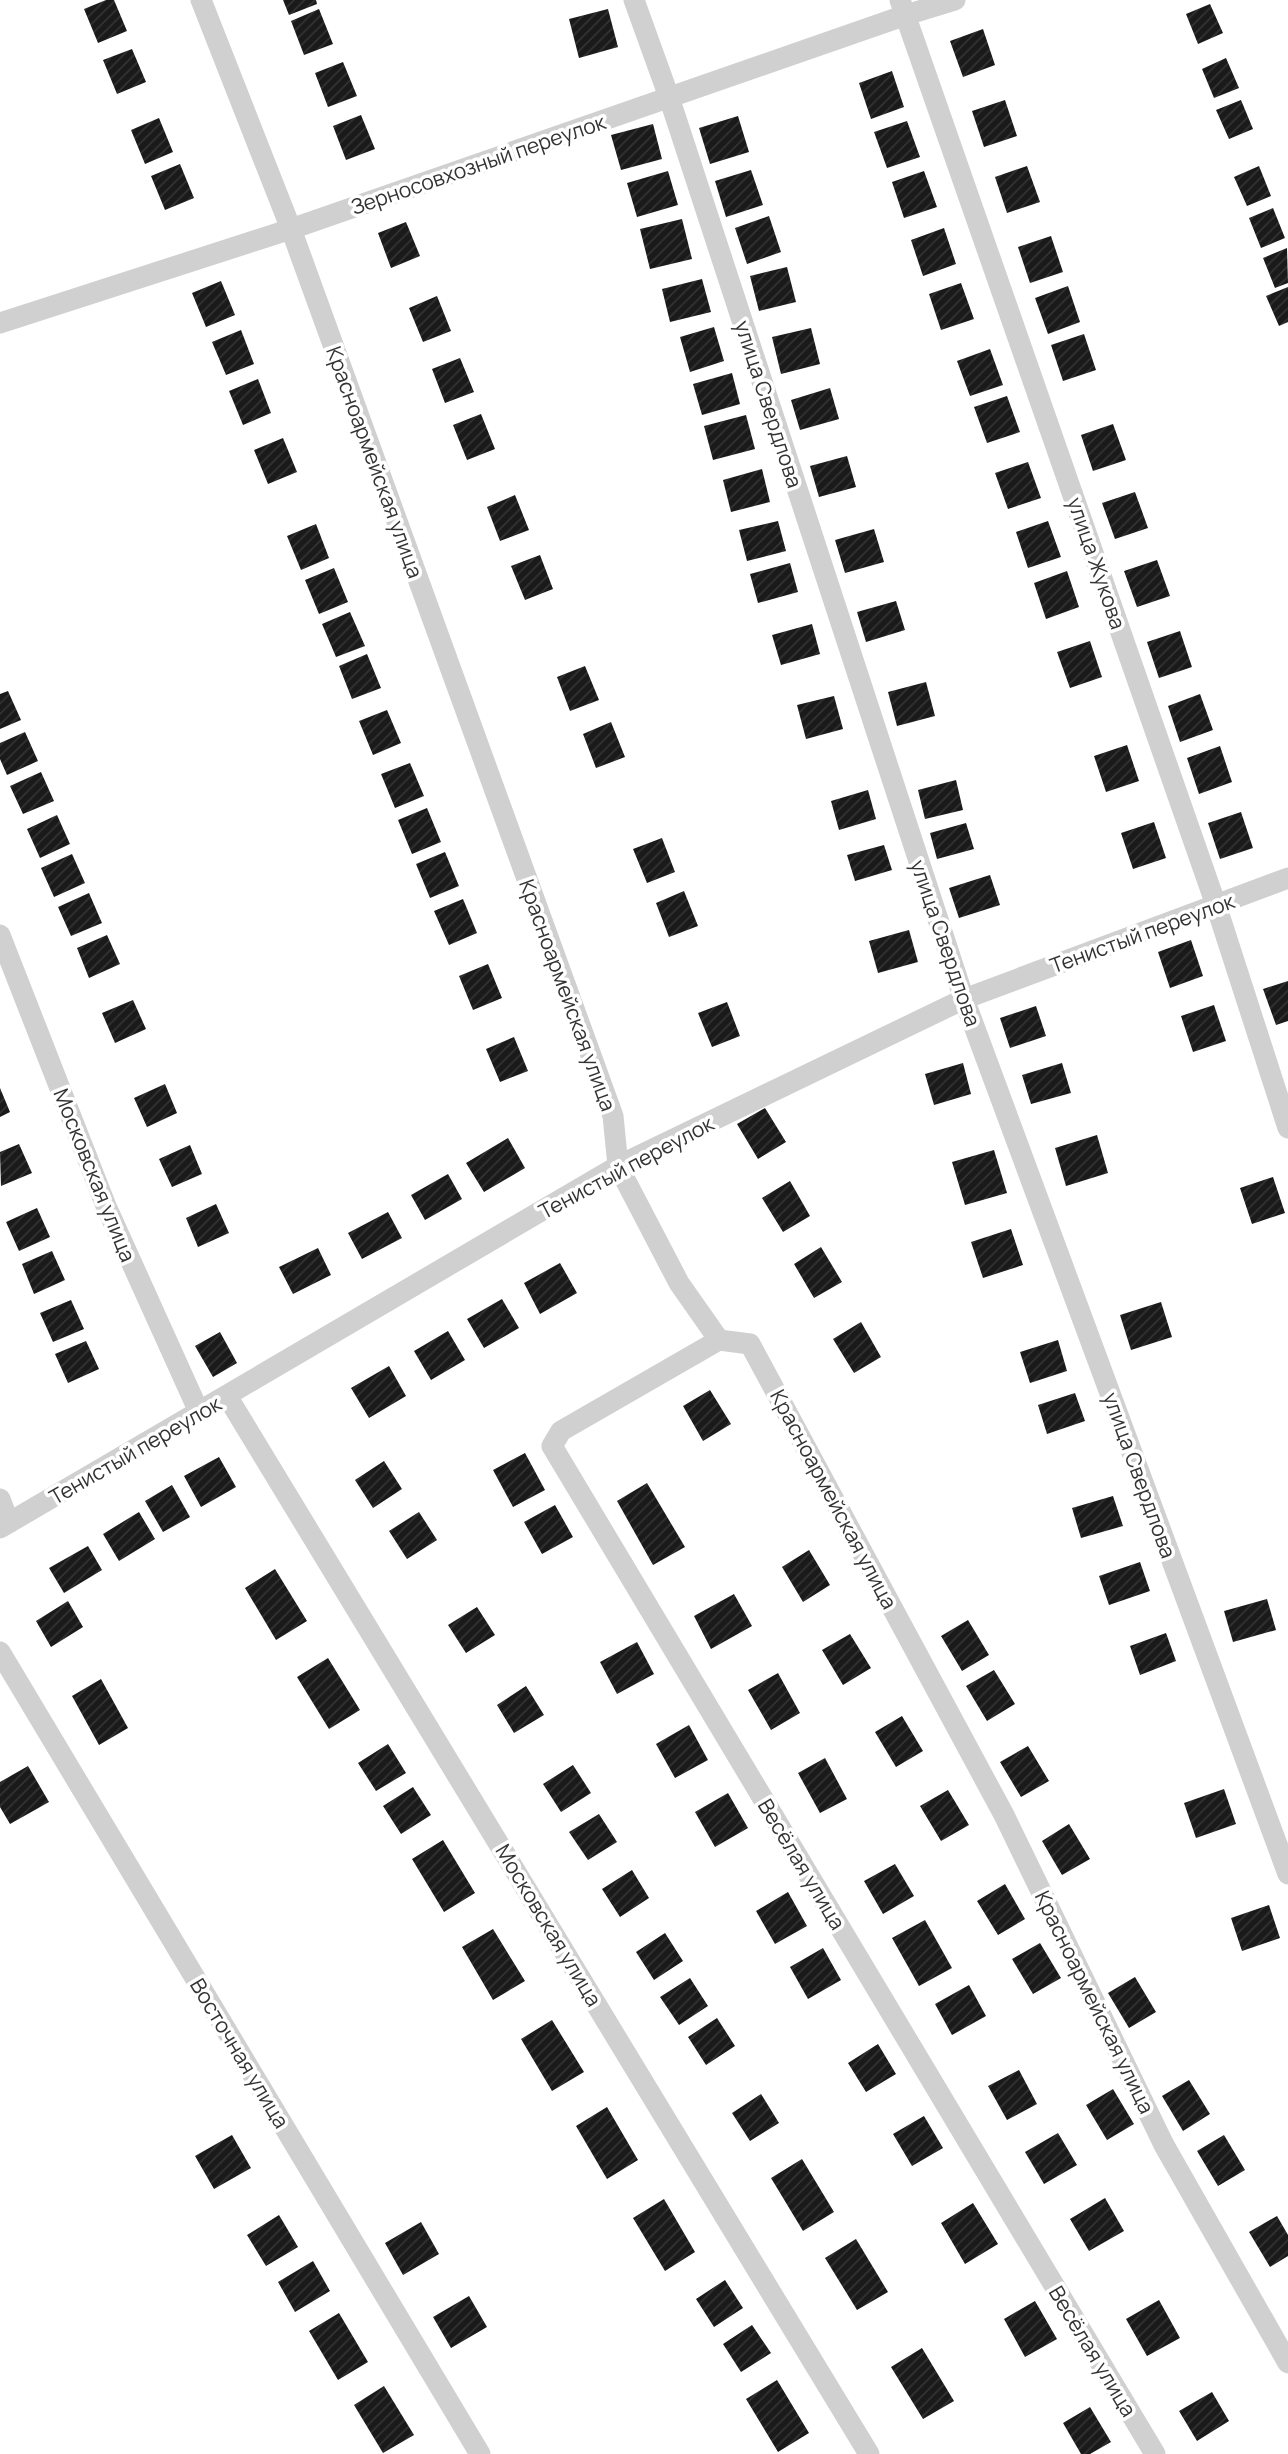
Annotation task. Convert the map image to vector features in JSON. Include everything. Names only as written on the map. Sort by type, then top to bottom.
[{"type":"street","name":"Красноармейская улица","points":[[201,0],[291,229],[613,1116],[618,1166],[679,1283],[719,1340],[750,1344],[802,1436],[1004,1815],[1164,2145],[1288,2363]]},
{"type":"street","name":"улица Свердлова","points":[[634,0],[669,97],[964,999],[1288,1874]]},
{"type":"street","name":"Зерносовхозный переулок","points":[[0,323],[291,229],[669,97],[903,7],[955,0]]},
{"type":"street","name":"улица Жукова","points":[[903,7],[1216,905],[1288,1128]]},
{"type":"street","name":"Тенистый переулок","points":[[4,1526],[618,1166],[964,999],[1288,878]]},
{"type":"street","name":"Московская улица","points":[[0,935],[106,1206],[199,1412]]},
{"type":"street","name":"Весёлая улица","points":[[719,1340],[562,1431],[552,1446],[1155,2454]]},
{"type":"street","name":"Московская улица","points":[[227,1396],[870,2454]]},
{"type":"street","points":[[0,1499],[4,1526]]},
{"type":"street","name":"Восточная улица","points":[[0,1652],[480,2454]]},
{"type":"building","points":[[106,0],[114,0],[127,31],[98,43],[84,9]]},
{"type":"building","points":[[283,0],[316,0],[317,4],[289,15]]},
{"type":"building","points":[[1210,4],[1223,33],[1198,44],[1186,14]]},
{"type":"building","points":[[319,9],[333,44],[304,55],[291,21]]},
{"type":"building","points":[[608,9],[618,47],[579,58],[569,19]]},
{"type":"building","points":[[983,29],[995,65],[963,77],[950,41]]},
{"type":"building","points":[[132,49],[146,82],[117,94],[103,60]]},
{"type":"building","points":[[1226,58],[1239,88],[1214,98],[1202,69]]},
{"type":"building","points":[[343,62],[357,96],[328,107],[315,73]]},
{"type":"building","points":[[892,71],[904,107],[871,119],[859,83]]},
{"type":"building","points":[[1005,100],[1017,136],[984,147],[972,111]]},
{"type":"building","points":[[1241,100],[1253,129],[1229,139],[1216,110]]},
{"type":"building","points":[[361,115],[375,149],[346,160],[333,126]]},
{"type":"building","points":[[738,116],[749,152],[710,164],[699,128]]},
{"type":"building","points":[[159,118],[173,152],[145,164],[131,130]]},
{"type":"building","points":[[907,121],[920,157],[887,168],[874,132]]},
{"type":"building","points":[[653,124],[662,159],[621,170],[611,135]]},
{"type":"building","points":[[180,164],[194,198],[165,210],[151,176]]},
{"type":"building","points":[[1027,166],[1040,202],[1007,213],[995,177]]},
{"type":"building","points":[[1259,166],[1271,196],[1247,206],[1234,177]]},
{"type":"building","points":[[751,170],[763,205],[726,217],[715,181]]},
{"type":"building","points":[[668,171],[678,205],[637,217],[627,183]]},
{"type":"building","points":[[924,171],[937,207],[904,218],[892,182]]},
{"type":"building","points":[[1273,208],[1285,238],[1261,248],[1249,218]]},
{"type":"building","points":[[769,216],[781,252],[747,264],[735,228]]},
{"type":"building","points":[[682,219],[692,259],[650,269],[640,229]]},
{"type":"building","points":[[406,222],[420,256],[391,268],[378,233]]},
{"type":"building","points":[[944,228],[956,264],[923,276],[911,240]]},
{"type":"building","points":[[1051,236],[1063,272],[1030,283],[1018,247]]},
{"type":"building","points":[[1287,248],[1288,283],[1275,288],[1263,258]]},
{"type":"building","points":[[787,267],[796,302],[759,311],[750,276]]},
{"type":"building","points":[[702,279],[711,312],[670,322],[662,289]]},
{"type":"building","points":[[221,281],[235,315],[206,327],[192,293]]},
{"type":"building","points":[[961,283],[974,319],[941,330],[929,294]]},
{"type":"building","points":[[1068,286],[1080,322],[1048,334],[1035,298]]},
{"type":"building","points":[[1288,287],[1288,322],[1279,326],[1266,296]]},
{"type":"building","points":[[437,296],[451,331],[423,342],[409,308]]},
{"type":"building","points":[[714,327],[724,361],[690,372],[680,337]]},
{"type":"building","points":[[811,328],[820,364],[781,374],[772,337]]},
{"type":"building","points":[[241,330],[254,364],[226,375],[212,342]]},
{"type":"building","points":[[1084,334],[1096,370],[1063,381],[1051,345]]},
{"type":"building","points":[[990,349],[1003,385],[970,396],[957,361]]},
{"type":"building","points":[[460,358],[474,392],[445,403],[432,369]]},
{"type":"building","points":[[732,373],[740,404],[702,415],[693,384]]},
{"type":"building","points":[[258,379],[271,413],[243,425],[229,391]]},
{"type":"building","points":[[830,388],[839,419],[800,430],[791,400]]},
{"type":"building","points":[[1007,396],[1020,432],[987,443],[974,407]]},
{"type":"building","points":[[481,414],[495,449],[467,460],[453,425]]},
{"type":"building","points":[[746,415],[755,449],[713,460],[704,426]]},
{"type":"building","points":[[1113,424],[1126,460],[1093,471],[1081,435]]},
{"type":"building","points":[[283,438],[297,472],[268,484],[254,450]]},
{"type":"building","points":[[847,456],[856,487],[819,497],[810,466]]},
{"type":"building","points":[[1028,462],[1041,498],[1008,509],[995,473]]},
{"type":"building","points":[[762,469],[770,502],[731,512],[723,480]]},
{"type":"building","points":[[1135,492],[1148,528],[1115,539],[1102,503]]},
{"type":"building","points":[[515,495],[529,530],[500,541],[487,507]]},
{"type":"building","points":[[778,521],[786,551],[747,561],[739,530]]},
{"type":"building","points":[[1048,521],[1061,557],[1028,568],[1016,532]]},
{"type":"building","points":[[316,524],[329,558],[301,570],[287,536]]},
{"type":"building","points":[[874,529],[884,562],[845,573],[835,540]]},
{"type":"building","points":[[540,555],[553,589],[525,600],[511,566]]},
{"type":"building","points":[[1157,560],[1170,596],[1137,607],[1124,571]]},
{"type":"building","points":[[790,563],[798,592],[758,603],[750,574]]},
{"type":"building","points":[[334,568],[348,602],[319,614],[305,580]]},
{"type":"building","points":[[1067,571],[1079,607],[1046,619],[1034,583]]},
{"type":"building","points":[[896,601],[905,630],[866,642],[857,612]]},
{"type":"building","points":[[350,612],[365,646],[336,657],[322,624]]},
{"type":"building","points":[[812,624],[820,654],[781,665],[772,635]]},
{"type":"building","points":[[1180,631],[1192,667],[1159,678],[1147,642]]},
{"type":"building","points":[[1090,641],[1102,677],[1070,688],[1057,652]]},
{"type":"building","points":[[367,654],[381,688],[352,699],[339,666]]},
{"type":"building","points":[[585,666],[599,700],[570,711],[557,677]]},
{"type":"building","points":[[926,682],[935,716],[897,726],[888,692]]},
{"type":"building","points":[[8,691],[21,720],[0,729],[0,694]]},
{"type":"building","points":[[1200,694],[1213,730],[1180,742],[1168,706]]},
{"type":"building","points":[[834,696],[843,729],[806,739],[797,705]]},
{"type":"building","points":[[387,710],[401,743],[373,755],[359,721]]},
{"type":"building","points":[[611,722],[625,757],[596,768],[583,734]]},
{"type":"building","points":[[25,732],[38,761],[7,775],[0,759],[0,743]]},
{"type":"building","points":[[1127,745],[1139,781],[1106,792],[1094,756]]},
{"type":"building","points":[[1220,746],[1232,782],[1199,794],[1187,758]]},
{"type":"building","points":[[410,763],[424,796],[395,808],[381,774]]},
{"type":"building","points":[[41,772],[54,801],[23,814],[10,786]]},
{"type":"building","points":[[956,780],[963,810],[925,819],[918,790]]},
{"type":"building","points":[[868,790],[876,819],[839,830],[831,801]]},
{"type":"building","points":[[427,808],[441,842],[412,854],[398,820]]},
{"type":"building","points":[[1241,812],[1253,848],[1220,859],[1208,823]]},
{"type":"building","points":[[57,815],[70,844],[40,858],[27,829]]},
{"type":"building","points":[[1154,822],[1166,858],[1133,869],[1121,833]]},
{"type":"building","points":[[966,823],[974,849],[937,859],[930,833]]},
{"type":"building","points":[[662,838],[675,872],[647,883],[633,849]]},
{"type":"building","points":[[884,845],[892,870],[855,881],[847,855]]},
{"type":"building","points":[[445,852],[459,886],[430,898],[416,864]]},
{"type":"building","points":[[72,854],[85,883],[54,897],[41,868]]},
{"type":"building","points":[[990,875],[1000,905],[959,918],[949,888]]},
{"type":"building","points":[[684,891],[698,926],[669,937],[656,903]]},
{"type":"building","points":[[89,893],[102,923],[71,936],[58,907]]},
{"type":"building","points":[[463,899],[477,933],[449,945],[434,911]]},
{"type":"building","points":[[909,930],[918,962],[878,973],[869,941]]},
{"type":"building","points":[[107,935],[120,964],[89,978],[77,948]]},
{"type":"building","points":[[1191,940],[1203,976],[1170,988],[1158,952]]},
{"type":"building","points":[[488,964],[502,998],[473,1010],[459,976]]},
{"type":"building","points":[[1288,981],[1288,1021],[1276,1025],[1263,989]]},
{"type":"building","points":[[133,1000],[146,1029],[115,1043],[102,1013]]},
{"type":"building","points":[[727,1002],[740,1036],[712,1047],[698,1013]]},
{"type":"building","points":[[1214,1005],[1226,1041],[1193,1052],[1181,1016]]},
{"type":"building","points":[[1036,1006],[1046,1036],[1010,1048],[1000,1018]]},
{"type":"building","points":[[514,1037],[528,1071],[500,1082],[486,1049]]},
{"type":"building","points":[[963,1063],[971,1094],[934,1105],[925,1074]]},
{"type":"building","points":[[1062,1063],[1071,1093],[1031,1104],[1022,1075]]},
{"type":"building","points":[[165,1084],[177,1113],[147,1127],[134,1098]]},
{"type":"building","points":[[0,1088],[10,1112],[0,1117]]},
{"type":"building","points":[[765,1108],[786,1142],[758,1159],[737,1124]]},
{"type":"building","points":[[1097,1135],[1108,1173],[1066,1186],[1055,1148]]},
{"type":"building","points":[[508,1138],[525,1168],[484,1192],[466,1163]]},
{"type":"building","points":[[19,1144],[32,1173],[1,1186],[0,1152]]},
{"type":"building","points":[[190,1145],[202,1174],[172,1187],[159,1159]]},
{"type":"building","points":[[994,1150],[1007,1193],[965,1205],[952,1162]]},
{"type":"building","points":[[448,1174],[462,1199],[425,1220],[411,1195]]},
{"type":"building","points":[[1273,1177],[1285,1213],[1252,1224],[1240,1188]]},
{"type":"building","points":[[790,1181],[810,1216],[783,1232],[762,1198]]},
{"type":"building","points":[[216,1204],[229,1233],[198,1247],[186,1218]]},
{"type":"building","points":[[37,1208],[50,1237],[19,1251],[6,1222]]},
{"type":"building","points":[[388,1212],[402,1238],[362,1259],[348,1233]]},
{"type":"building","points":[[1011,1229],[1023,1265],[983,1278],[971,1242]]},
{"type":"building","points":[[821,1247],[842,1282],[814,1298],[794,1264]]},
{"type":"building","points":[[318,1248],[331,1275],[293,1294],[279,1267]]},
{"type":"building","points":[[52,1251],[65,1280],[34,1294],[22,1264]]},
{"type":"building","points":[[560,1263],[577,1293],[540,1314],[524,1283]]},
{"type":"building","points":[[502,1299],[519,1328],[484,1348],[467,1319]]},
{"type":"building","points":[[71,1300],[84,1329],[53,1342],[40,1313]]},
{"type":"building","points":[[1161,1302],[1172,1337],[1131,1350],[1120,1315]]},
{"type":"building","points":[[861,1322],[881,1357],[854,1373],[833,1339]]},
{"type":"building","points":[[448,1331],[465,1360],[431,1380],[414,1351]]},
{"type":"building","points":[[220,1332],[237,1363],[213,1377],[195,1346]]},
{"type":"building","points":[[1058,1340],[1067,1371],[1030,1383],[1020,1352]]},
{"type":"building","points":[[86,1341],[99,1369],[68,1383],[55,1354]]},
{"type":"building","points":[[389,1366],[406,1396],[369,1418],[351,1388]]},
{"type":"building","points":[[710,1390],[731,1424],[703,1441],[683,1406]]},
{"type":"building","points":[[1075,1393],[1085,1421],[1047,1434],[1038,1405]]},
{"type":"building","points":[[525,1453],[545,1490],[513,1507],[493,1470]]},
{"type":"building","points":[[219,1457],[236,1487],[201,1507],[184,1476]]},
{"type":"building","points":[[384,1461],[402,1489],[373,1508],[355,1480]]},
{"type":"building","points":[[647,1483],[685,1547],[653,1565],[617,1501]]},
{"type":"building","points":[[172,1485],[190,1517],[163,1532],[145,1501]]},
{"type":"building","points":[[1113,1496],[1123,1526],[1081,1538],[1072,1508]]},
{"type":"building","points":[[555,1505],[573,1537],[542,1554],[524,1522]]},
{"type":"building","points":[[139,1512],[155,1539],[119,1561],[103,1534]]},
{"type":"building","points":[[419,1512],[437,1540],[407,1559],[389,1531]]},
{"type":"building","points":[[88,1546],[102,1570],[64,1593],[49,1568]]},
{"type":"building","points":[[809,1550],[830,1585],[803,1602],[782,1567]]},
{"type":"building","points":[[1140,1562],[1150,1591],[1109,1605],[1099,1576]]},
{"type":"building","points":[[275,1569],[307,1621],[276,1640],[245,1588]]},
{"type":"building","points":[[734,1594],[752,1626],[711,1649],[694,1616]]},
{"type":"building","points":[[1267,1599],[1276,1630],[1233,1642],[1224,1611]]},
{"type":"building","points":[[68,1601],[83,1627],[51,1647],[36,1621]]},
{"type":"building","points":[[477,1607],[495,1635],[466,1653],[448,1625]]},
{"type":"building","points":[[968,1620],[989,1655],[962,1671],[941,1636]]},
{"type":"building","points":[[1166,1633],[1176,1661],[1140,1675],[1130,1646]]},
{"type":"building","points":[[850,1634],[871,1668],[843,1685],[822,1650]]},
{"type":"building","points":[[637,1642],[654,1674],[617,1694],[600,1662]]},
{"type":"building","points":[[328,1658],[360,1710],[329,1729],[297,1677]]},
{"type":"building","points":[[994,1670],[1015,1704],[987,1721],[966,1686]]},
{"type":"building","points":[[778,1673],[800,1713],[771,1730],[748,1690]]},
{"type":"building","points":[[101,1679],[128,1728],[99,1745],[72,1696]]},
{"type":"building","points":[[526,1686],[544,1715],[514,1733],[497,1705]]},
{"type":"building","points":[[902,1716],[923,1751],[896,1767],[875,1732]]},
{"type":"building","points":[[689,1725],[708,1760],[675,1778],[656,1744]]},
{"type":"building","points":[[388,1744],[406,1773],[376,1791],[358,1763]]},
{"type":"building","points":[[1028,1746],[1049,1781],[1021,1797],[1000,1762]]},
{"type":"building","points":[[825,1758],[847,1799],[820,1813],[798,1773]]},
{"type":"building","points":[[573,1765],[591,1793],[561,1812],[543,1784]]},
{"type":"building","points":[[28,1766],[49,1802],[10,1824],[0,1807],[0,1782]]},
{"type":"building","points":[[413,1787],[431,1815],[401,1834],[383,1806]]},
{"type":"building","points":[[1224,1789],[1236,1824],[1196,1838],[1184,1803]]},
{"type":"building","points":[[948,1790],[969,1825],[941,1841],[920,1806]]},
{"type":"building","points":[[728,1793],[748,1828],[715,1847],[695,1812]]},
{"type":"building","points":[[599,1814],[617,1842],[588,1860],[569,1832]]},
{"type":"building","points":[[1069,1824],[1090,1859],[1062,1875],[1042,1841]]},
{"type":"building","points":[[443,1840],[475,1893],[444,1912],[412,1859]]},
{"type":"building","points":[[895,1864],[914,1896],[883,1914],[864,1881]]},
{"type":"building","points":[[632,1870],[649,1898],[620,1917],[602,1889]]},
{"type":"building","points":[[1005,1884],[1025,1919],[998,1935],[977,1901]]},
{"type":"building","points":[[788,1892],[807,1926],[775,1944],[756,1911]]},
{"type":"building","points":[[1269,1905],[1280,1938],[1242,1951],[1231,1918]]},
{"type":"building","points":[[925,1920],[952,1968],[919,1986],[892,1938]]},
{"type":"building","points":[[493,1929],[525,1981],[493,2000],[462,1947]]},
{"type":"building","points":[[665,1933],[683,1961],[654,1980],[636,1952]]},
{"type":"building","points":[[1040,1943],[1061,1978],[1033,1994],[1012,1959]]},
{"type":"building","points":[[823,1948],[841,1980],[808,1999],[790,1967]]},
{"type":"building","points":[[1135,1977],[1156,2012],[1129,2028],[1108,1993]]},
{"type":"building","points":[[690,1978],[708,2006],[679,2025],[660,1997]]},
{"type":"building","points":[[969,1985],[986,2016],[952,2035],[935,2004]]},
{"type":"building","points":[[717,2018],[735,2046],[706,2065],[688,2037]]},
{"type":"building","points":[[552,2020],[584,2072],[552,2091],[521,2039]]},
{"type":"building","points":[[878,2044],[896,2074],[866,2092],[848,2063]]},
{"type":"building","points":[[1019,2070],[1037,2104],[1007,2120],[988,2086]]},
{"type":"building","points":[[1189,2080],[1210,2114],[1183,2131],[1162,2096]]},
{"type":"building","points":[[1113,2089],[1134,2124],[1107,2140],[1086,2105]]},
{"type":"building","points":[[761,2094],[779,2123],[750,2141],[732,2113]]},
{"type":"building","points":[[607,2107],[638,2160],[607,2179],[576,2126]]},
{"type":"building","points":[[924,2116],[943,2148],[912,2166],[893,2134]]},
{"type":"building","points":[[1058,2133],[1077,2165],[1044,2184],[1025,2152]]},
{"type":"building","points":[[232,2135],[251,2168],[214,2189],[195,2156]]},
{"type":"building","points":[[1224,2135],[1245,2170],[1218,2186],[1197,2151]]},
{"type":"building","points":[[802,2159],[834,2212],[803,2231],[771,2178]]},
{"type":"building","points":[[1105,2198],[1124,2231],[1089,2251],[1070,2219]]},
{"type":"building","points":[[664,2199],[695,2252],[665,2271],[633,2218]]},
{"type":"building","points":[[973,2203],[998,2244],[965,2264],[941,2223]]},
{"type":"building","points":[[279,2215],[298,2247],[266,2266],[247,2235]]},
{"type":"building","points":[[1277,2216],[1288,2235],[1288,2256],[1270,2267],[1249,2232]]},
{"type":"building","points":[[421,2222],[439,2254],[403,2275],[385,2243]]},
{"type":"building","points":[[856,2239],[888,2292],[857,2310],[825,2258]]},
{"type":"building","points":[[313,2261],[330,2291],[295,2312],[278,2282]]},
{"type":"building","points":[[725,2280],[743,2308],[714,2327],[696,2299]]},
{"type":"building","points":[[469,2296],[487,2327],[451,2348],[433,2317]]},
{"type":"building","points":[[1159,2300],[1180,2338],[1147,2356],[1126,2319]]},
{"type":"building","points":[[1035,2301],[1057,2339],[1025,2357],[1004,2319]]},
{"type":"building","points":[[339,2313],[368,2362],[338,2380],[309,2331]]},
{"type":"building","points":[[752,2325],[771,2353],[741,2372],[723,2344]]},
{"type":"building","points":[[922,2348],[954,2401],[923,2419],[891,2367]]},
{"type":"building","points":[[777,2380],[809,2433],[778,2452],[746,2399]]},
{"type":"building","points":[[384,2386],[414,2435],[383,2453],[354,2405]]},
{"type":"building","points":[[1212,2392],[1229,2421],[1197,2441],[1179,2411]]},
{"type":"building","points":[[1090,2407],[1111,2442],[1090,2454],[1081,2454],[1063,2423]]}]
